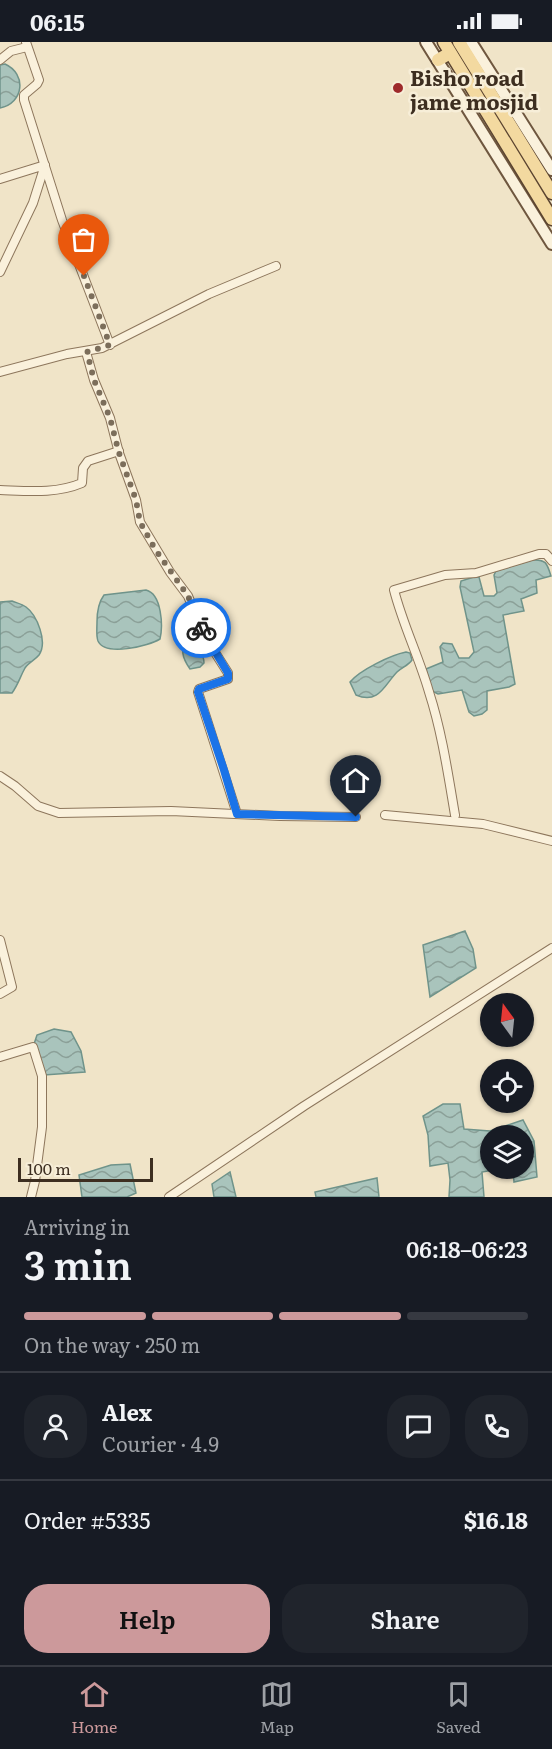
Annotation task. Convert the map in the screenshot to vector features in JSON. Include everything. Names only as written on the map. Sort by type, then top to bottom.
[{"type":"main road","points":[[459,42],[494,88],[552,194]]},
{"type":"main road","points":[[438,60],[447,47],[552,219]]},
{"type":"main road","points":[[491,145],[503,138]]},
{"type":"street","points":[[426,42],[552,244]]},
{"type":"street","points":[[471,42],[494,88],[552,170]]},
{"type":"street","points":[[0,60],[11,51],[27,44],[39,80],[24,95],[24,100],[63,220],[110,345]]},
{"type":"street","points":[[0,179],[45,165]]},
{"type":"street","points":[[0,272],[33,203],[45,165]]},
{"type":"street","points":[[0,372],[110,345],[209,294],[276,266]]},
{"type":"street","points":[[87,352],[94,380],[110,418],[136,500],[140,522],[155,549],[188,596],[204,635],[228,673],[228,679],[199,689],[198,692],[237,814]]},
{"type":"street","points":[[0,490],[33,492],[72,487],[82,483],[83,468],[88,461],[119,451]]},
{"type":"street","points":[[455,815],[434,709],[423,673],[401,617],[394,590],[446,575],[476,573],[539,554],[546,554],[552,561]]},
{"type":"street","points":[[0,776],[38,806],[59,813],[171,811],[356,817]]},
{"type":"street","points":[[385,815],[483,824],[552,841]]},
{"type":"street","points":[[0,940],[12,987],[0,994]]},
{"type":"street","points":[[169,1197],[304,1106],[552,948]]},
{"type":"street","points":[[0,1057],[33,1047],[42,1076],[42,1127],[31,1197]]},
{"type":"water","points":[[5,64],[17,74],[20,88],[14,100],[0,108],[0,65]]},
{"type":"water","points":[[532,560],[545,563],[551,576],[536,580],[537,593],[521,599],[524,611],[503,615],[515,684],[487,691],[487,710],[474,716],[469,712],[462,690],[438,694],[432,691],[426,669],[443,662],[440,647],[443,643],[452,644],[459,658],[469,658],[474,652],[460,587],[461,581],[479,577],[484,596],[494,596],[497,593],[494,575],[496,571]]},
{"type":"water","points":[[146,590],[155,598],[160,611],[160,639],[147,645],[128,649],[102,646],[97,639],[97,618],[99,604],[104,595]]},
{"type":"water","points":[[12,601],[26,607],[34,616],[40,629],[42,643],[39,655],[25,668],[12,693],[0,693],[0,602]]},
{"type":"water","points":[[190,640],[200,650],[204,663],[200,667],[190,669],[185,661],[183,650]]},
{"type":"water","points":[[410,653],[412,660],[397,672],[381,692],[370,697],[356,695],[350,682],[355,677],[392,656]]},
{"type":"water","points":[[465,931],[473,949],[476,968],[430,997],[423,945]]},
{"type":"water","points":[[54,1029],[71,1032],[81,1051],[85,1072],[44,1075],[33,1047],[37,1035]]},
{"type":"water","points":[[443,1104],[460,1104],[464,1129],[480,1130],[480,1179],[483,1179],[484,1197],[449,1197],[448,1163],[430,1166],[428,1135],[423,1116]]},
{"type":"water","points":[[523,1120],[526,1125],[508,1125]]},
{"type":"water","points":[[534,1141],[537,1177],[534,1178]]},
{"type":"water","points":[[130,1164],[136,1193],[127,1197],[82,1197],[79,1175],[111,1165]]},
{"type":"water","points":[[230,1172],[236,1197],[214,1197],[212,1184]]},
{"type":"water","points":[[377,1178],[379,1197],[316,1197],[315,1192]]},
{"type":"way so far","points":[[84,276],[110,345],[87,352],[88,362],[100,398],[110,418],[119,453],[136,500],[140,522],[155,549],[188,596],[201,628]]},
{"type":"place","name":"Bisho road jame mosjid","points":[[398,88]]},
{"type":"route","points":[[201,628],[228,673],[228,679],[199,689],[198,692],[237,814],[356,817]]}]
